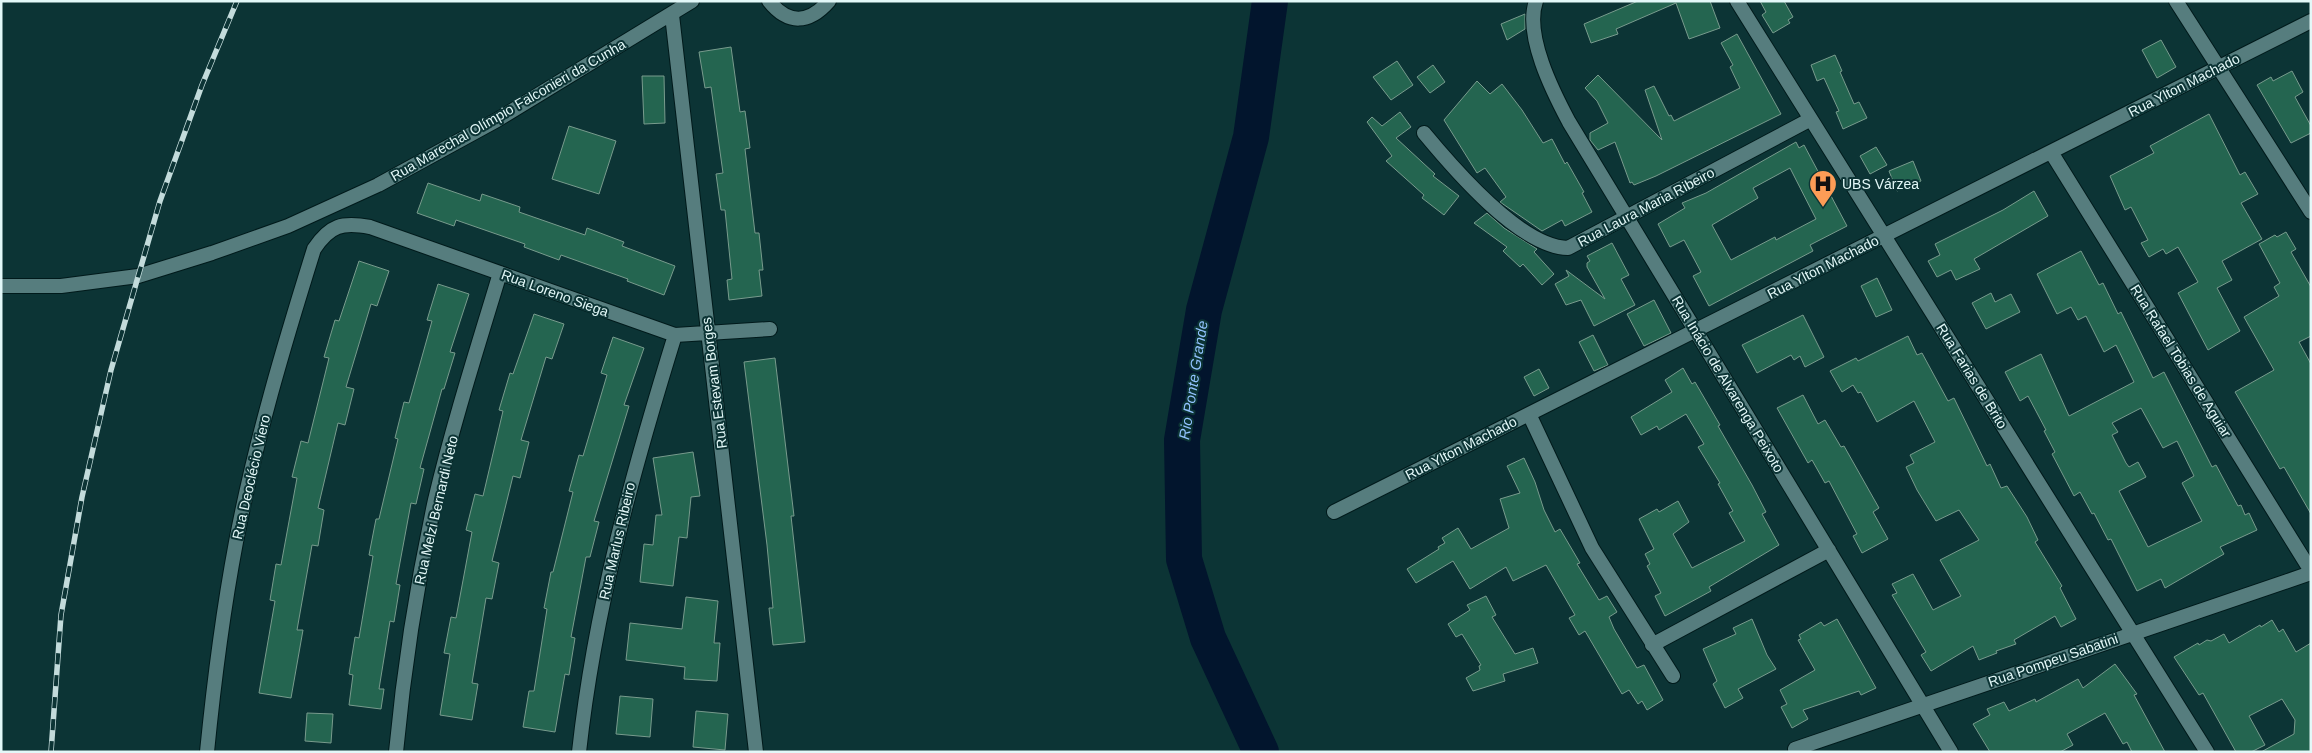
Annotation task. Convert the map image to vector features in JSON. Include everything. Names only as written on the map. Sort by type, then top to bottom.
[{"type":"street","name":"Rua Marechal Olímpio Falconieri da Cunha","points":[[1,286],[61,286],[138,276],[212,253],[288,226],[378,185],[497,120],[672,15],[692,1]]},
{"type":"street","points":[[769,1],[778,13],[790,18],[805,18],[821,11],[829,1]]},
{"type":"street","name":"Rua Farias de Brito","points":[[1737,1],[2208,752]]},
{"type":"street","points":[[2176,1],[2311,212]]},
{"type":"street","name":"Rua Inácio de Alvarenga Peixoto","points":[[1535,3],[1534,21],[1540,58],[1551,87],[1569,122],[1952,752]]},
{"type":"street","name":"Rua Estevam Borges","points":[[672,15],[756,752]]},
{"type":"street","name":"Rua Ylton Machado","points":[[1334,512],[2311,21]]},
{"type":"street","name":"Rua Laura Maria Ribeiro","points":[[1424,133],[1461,176],[1487,201],[1540,241],[1557,247],[1568,248],[1811,119]]},
{"type":"street","name":"Rua Rafael Tobias de Aguiar","points":[[2051,152],[2311,572]]},
{"type":"street","name":"Rua Loreno Siega","points":[[345,224],[370,228],[675,336],[770,328]]},
{"type":"street","name":"Rua Deoclécio Viero","points":[[207,752],[217,655],[236,540],[274,379],[314,249],[322,236],[334,228],[345,224]]},
{"type":"street","name":"Rua Melzi Bernardi Neto","points":[[396,752],[416,598],[435,500],[462,398],[500,273]]},
{"type":"street","name":"Rua Marlus Ribeiro","points":[[579,752],[594,642],[615,542],[640,450],[675,336]]},
{"type":"street","points":[[1529,414],[1567,499],[1592,548],[1673,676]]},
{"type":"street","points":[[1652,645],[1829,550]]},
{"type":"street","name":"Rua Pompeu Sabatini","points":[[1796,749],[2311,572]]},
{"type":"building","points":[[1638,1],[1710,1],[1720,28],[1689,39],[1676,3],[1616,29],[1618,34],[1591,43],[1584,24]]},
{"type":"building","points":[[1760,1],[1784,1],[1793,17],[1788,20],[1790,23],[1773,33],[1762,15],[1766,12]]},
{"type":"building","points":[[1525,14],[1525,29],[1507,40],[1501,24]]},
{"type":"building","points":[[1737,34],[1781,114],[1656,176],[1634,185],[1632,182],[1630,183],[1615,142],[1598,150],[1590,140],[1590,133],[1608,123],[1597,101],[1585,88],[1598,75],[1662,140],[1645,90],[1654,86],[1669,116],[1671,115],[1674,121],[1740,88],[1730,67],[1733,65],[1721,43]]},
{"type":"building","points":[[2161,40],[2176,67],[2157,78],[2142,50]]},
{"type":"building","points":[[731,47],[740,112],[745,111],[750,148],[745,149],[755,233],[759,233],[763,270],[759,270],[762,296],[729,300],[727,280],[732,279],[725,210],[721,210],[716,174],[723,173],[711,87],[705,88],[699,52]]},
{"type":"building","points":[[1835,55],[1854,104],[1859,102],[1867,118],[1843,129],[1836,112],[1839,111],[1824,78],[1817,81],[1811,65]]},
{"type":"building","points":[[1397,61],[1413,85],[1391,100],[1373,77]]},
{"type":"building","points":[[1433,65],[1445,82],[1430,93],[1417,77]]},
{"type":"building","points":[[2292,71],[2303,92],[2295,97],[2311,126],[2311,133],[2291,143],[2257,85],[2271,77],[2273,81]]},
{"type":"building","points":[[642,76],[664,76],[665,123],[644,124]]},
{"type":"building","points":[[1477,81],[1490,94],[1502,84],[1522,110],[1543,143],[1552,139],[1565,164],[1567,162],[1584,192],[1582,193],[1592,212],[1565,226],[1562,220],[1542,231],[1500,202],[1506,197],[1485,168],[1477,173],[1444,120]]},
{"type":"building","points":[[1400,112],[1411,127],[1396,138],[1435,174],[1433,176],[1459,196],[1444,215],[1422,198],[1424,195],[1386,161],[1392,156],[1367,122],[1372,117],[1382,126]]},
{"type":"building","points":[[2209,114],[2240,175],[2245,172],[2258,194],[2241,203],[2262,239],[2222,261],[2232,280],[2217,288],[2240,331],[2208,350],[2178,293],[2198,282],[2178,247],[2166,254],[2163,249],[2149,257],[2141,243],[2148,240],[2131,207],[2125,210],[2110,176],[2154,153],[2150,146]]},
{"type":"building","points":[[569,126],[616,141],[599,194],[552,179]]},
{"type":"building","points":[[1796,142],[1799,148],[1804,145],[1847,226],[1810,245],[1813,251],[1709,306],[1693,276],[1701,272],[1684,240],[1670,247],[1658,224],[1685,208],[1682,203],[1706,193]],"holes":[[[1790,168],[1816,219],[1776,240],[1775,237],[1731,260],[1712,225],[1758,198],[1753,188]]]},
{"type":"building","points":[[1876,147],[1887,165],[1870,174],[1860,156]]},
{"type":"building","points":[[1913,161],[1921,181],[1897,191],[1889,171]]},
{"type":"building","points":[[428,183],[480,201],[482,194],[520,207],[519,212],[585,235],[587,228],[624,242],[622,246],[675,266],[664,295],[627,281],[628,279],[561,255],[559,260],[524,247],[525,244],[456,220],[454,226],[417,213]]},
{"type":"building","points":[[2034,191],[2048,216],[1974,259],[1980,269],[1956,280],[1951,270],[1937,277],[1928,261],[1940,255],[1935,244],[2003,210]]},
{"type":"building","points":[[1487,213],[1504,228],[1537,249],[1534,252],[1554,274],[1542,285],[1523,264],[1520,267],[1503,251],[1507,247],[1474,223]]},
{"type":"building","points":[[2286,232],[2296,249],[2291,252],[2311,287],[2311,336],[2299,342],[2311,364],[2311,514],[2284,467],[2280,469],[2235,392],[2274,370],[2244,317],[2279,296],[2274,287],[2280,283],[2259,244],[2275,235],[2277,237]]},
{"type":"building","points":[[1612,243],[1629,275],[1621,279],[1635,305],[1594,326],[1581,300],[1566,305],[1555,284],[1569,276],[1566,270],[1605,299],[1587,267],[1587,263],[1590,261],[1587,256]]},
{"type":"building","points":[[2081,251],[2099,285],[2103,283],[2118,314],[2121,312],[2153,378],[2164,372],[2212,467],[2216,465],[2238,506],[2241,505],[2245,515],[2249,513],[2257,530],[2220,547],[2224,554],[2165,588],[2161,579],[2137,591],[2111,539],[2108,540],[2094,513],[2092,514],[2080,492],[2074,496],[2052,454],[2055,452],[2044,431],[2046,430],[2028,396],[2020,401],[2005,372],[2041,354],[2069,416],[2134,382],[2116,345],[2104,352],[2086,316],[2078,320],[2071,307],[2057,314],[2037,274]],"holes":[[[2141,408],[2163,448],[2177,441],[2194,476],[2182,483],[2202,521],[2148,547],[2119,491],[2146,477],[2138,462],[2129,467],[2126,463],[2112,435],[2118,432],[2112,423]]]},
{"type":"building","points":[[359,261],[389,271],[377,306],[371,304],[346,387],[354,389],[345,425],[338,423],[318,508],[324,510],[318,546],[312,545],[297,630],[303,630],[291,698],[259,693],[275,601],[270,600],[276,564],[281,565],[297,478],[292,477],[301,441],[308,443],[329,358],[324,357],[335,320],[339,321]]},
{"type":"building","points":[[1877,278],[1892,310],[1876,317],[1861,286]]},
{"type":"building","points":[[438,284],[469,294],[450,352],[455,353],[444,389],[442,389],[420,468],[424,469],[416,504],[411,503],[396,584],[400,585],[394,622],[390,621],[379,689],[384,689],[381,709],[349,705],[353,675],[349,674],[355,637],[359,638],[373,556],[369,555],[376,519],[379,519],[398,439],[395,438],[404,402],[409,403],[432,321],[427,320]]},
{"type":"building","points":[[1991,293],[1995,302],[2011,294],[2020,312],[1986,329],[1972,303]]},
{"type":"building","points":[[1654,300],[1671,333],[1644,346],[1627,314]]},
{"type":"building","points":[[534,314],[564,324],[552,359],[546,357],[521,440],[529,442],[520,478],[513,476],[492,561],[499,563],[492,599],[486,598],[472,683],[478,684],[472,720],[440,715],[450,654],[444,653],[451,617],[456,618],[472,532],[466,530],[475,494],[483,496],[503,411],[499,410],[510,373],[513,374]]},
{"type":"building","points":[[1803,315],[1824,357],[1805,367],[1800,356],[1794,360],[1791,355],[1757,373],[1742,345]]},
{"type":"building","points":[[1593,335],[1608,365],[1594,371],[1579,342]]},
{"type":"building","points":[[1908,336],[1917,355],[1922,353],[1948,401],[1954,398],[1987,466],[1990,464],[2001,488],[2007,486],[2027,517],[2038,540],[2035,542],[2062,586],[2060,588],[2076,619],[2061,627],[2055,616],[2014,640],[2016,644],[1996,651],[1997,653],[1979,660],[1973,646],[1931,671],[1921,655],[1926,652],[1892,595],[1897,593],[1892,584],[1913,574],[1933,610],[1961,596],[1940,560],[1979,540],[1959,510],[1936,521],[1917,490],[1906,467],[1914,463],[1910,455],[1935,442],[1914,401],[1877,422],[1861,392],[1858,393],[1853,385],[1842,392],[1830,371],[1856,358],[1858,361]]},
{"type":"building","points":[[613,337],[644,348],[624,405],[629,406],[594,521],[599,522],[590,557],[586,557],[571,637],[575,638],[569,675],[565,674],[555,732],[523,727],[529,691],[534,691],[547,609],[544,608],[551,572],[553,572],[573,492],[569,491],[579,455],[583,456],[607,375],[601,373]]},
{"type":"building","points":[[775,358],[794,516],[791,516],[805,642],[773,645],[769,608],[773,608],[767,545],[744,362]]},
{"type":"building","points":[[1683,368],[1692,384],[1695,382],[1720,425],[1718,426],[1766,512],[1762,514],[1779,545],[1709,587],[1711,591],[1665,616],[1655,596],[1661,593],[1647,566],[1650,564],[1645,554],[1654,549],[1639,519],[1657,509],[1659,512],[1678,501],[1689,522],[1673,534],[1692,568],[1745,541],[1729,513],[1733,511],[1718,484],[1720,483],[1698,447],[1704,444],[1686,414],[1659,430],[1657,426],[1641,435],[1631,417],[1672,392],[1665,380]]},
{"type":"building","points":[[1539,369],[1549,388],[1534,396],[1524,377]]},
{"type":"building","points":[[1803,395],[1818,424],[1825,420],[1841,447],[1844,446],[1879,508],[1873,512],[1888,539],[1862,553],[1853,536],[1857,534],[1829,481],[1825,483],[1812,460],[1808,463],[1777,408]]},
{"type":"building","points":[[693,452],[700,496],[691,497],[687,538],[679,537],[673,586],[640,582],[644,544],[653,545],[656,515],[662,515],[653,458]]},
{"type":"building","points":[[1524,458],[1535,482],[1544,510],[1555,532],[1560,529],[1580,563],[1577,564],[1599,600],[1607,596],[1617,612],[1609,617],[1614,629],[1637,668],[1644,665],[1663,700],[1647,710],[1642,701],[1638,704],[1629,690],[1622,694],[1585,631],[1579,635],[1569,618],[1575,615],[1546,565],[1513,581],[1506,567],[1470,589],[1453,561],[1416,583],[1407,569],[1439,549],[1438,547],[1445,543],[1442,538],[1458,528],[1471,549],[1509,528],[1500,499],[1520,493],[1507,466]]},
{"type":"building","points":[[1486,596],[1496,615],[1492,617],[1515,654],[1533,648],[1538,663],[1503,674],[1505,681],[1473,691],[1466,678],[1480,670],[1479,666],[1481,665],[1462,634],[1456,637],[1448,624],[1470,610],[1467,605]]},
{"type":"building","points":[[686,597],[718,601],[714,643],[720,643],[717,681],[684,679],[685,667],[626,660],[630,623],[682,629]]},
{"type":"building","points":[[1752,619],[1767,655],[1776,669],[1738,689],[1743,698],[1725,708],[1713,684],[1717,681],[1703,649],[1736,634],[1733,628]]},
{"type":"building","points":[[1837,619],[1876,688],[1861,695],[1859,691],[1803,710],[1808,719],[1792,728],[1781,707],[1787,704],[1780,690],[1815,670],[1798,640],[1801,639],[1799,635],[1821,622],[1824,626]]},
{"type":"building","points":[[2272,620],[2279,632],[2283,629],[2296,652],[2311,643],[2311,752],[2261,752],[2294,734],[2295,720],[2282,699],[2249,716],[2265,745],[2251,752],[2236,752],[2203,693],[2199,695],[2174,657],[2198,643],[2199,645],[2207,640],[2211,641],[2224,634],[2229,643]]},
{"type":"building","points":[[2115,664],[2137,694],[2134,695],[2165,752],[2132,752],[2127,742],[2123,744],[2105,713],[2067,734],[2073,745],[2060,752],[1990,752],[1973,724],[1990,715],[1987,709],[2004,702],[2009,711],[2035,699],[2036,702],[2078,679],[2083,688]]},
{"type":"building","points":[[620,696],[653,699],[650,737],[616,734]]},
{"type":"building","points":[[696,711],[728,714],[725,750],[693,747]]},
{"type":"building","points":[[307,713],[333,714],[331,743],[305,741]]},
{"type":"waterway","name":"Rio Ponte Grande","points":[[1261,752],[1208,638],[1184,559],[1182,440],[1204,310],[1251,137],[1270,1]]},
{"type":"railway","points":[[51,752],[61,615],[82,497],[111,370],[160,201],[202,85],[237,1]]},
{"type":"place","name":"UBS Várzea","points":[[1823,208]]}]
